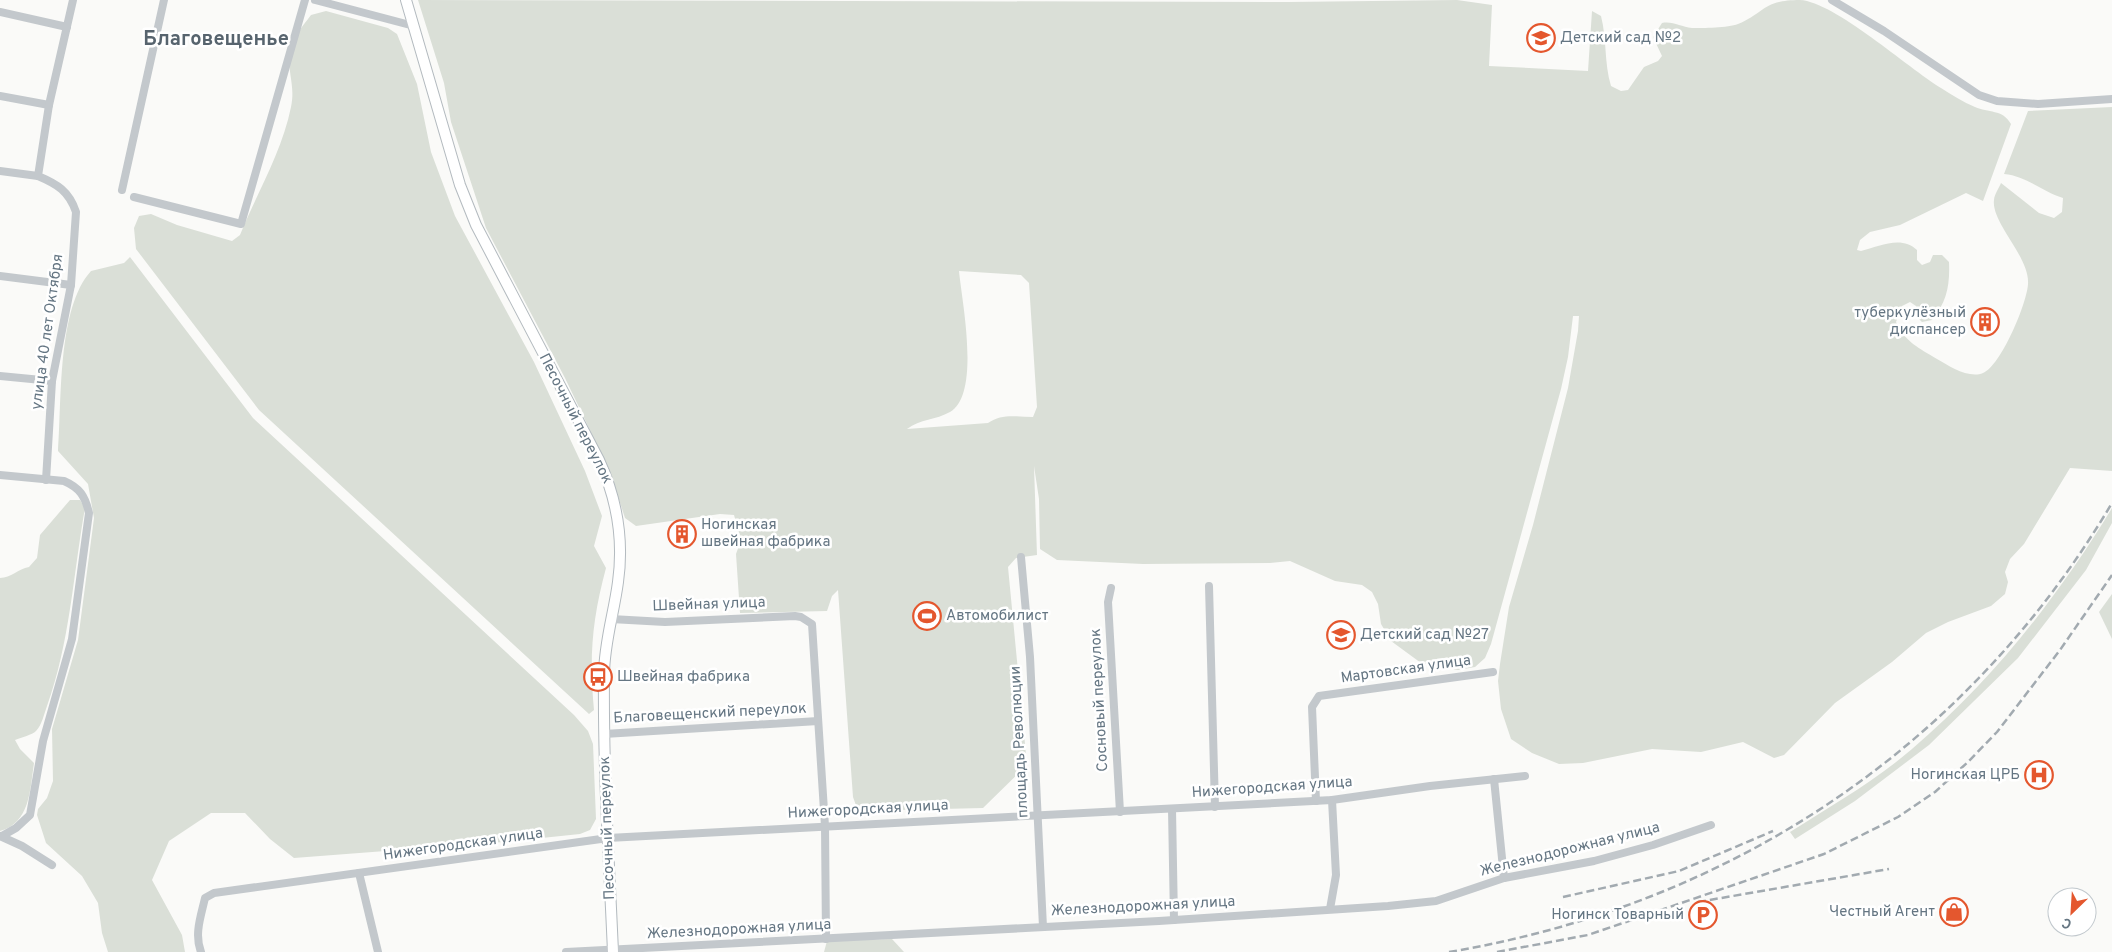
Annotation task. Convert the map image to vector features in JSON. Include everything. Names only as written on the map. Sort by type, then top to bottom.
[{"type":"main road","name":"Песочный переулок","points":[[406,0],[458,177],[476,225],[599,460],[613,495],[620,548],[618,583],[604,672],[604,734],[613,951]]},
{"type":"street","points":[[0,172],[38,176],[49,105],[73,0]]},
{"type":"street","points":[[122,190],[164,0]]},
{"type":"street","points":[[134,197],[241,224],[305,0]]},
{"type":"street","points":[[315,0],[414,26]]},
{"type":"street","points":[[1832,0],[1884,31],[1979,95],[1997,101],[2020,104],[2112,99]]},
{"type":"street","points":[[0,12],[67,27]]},
{"type":"street","points":[[0,96],[49,105]]},
{"type":"street","name":"улица 40 лет Октября","points":[[38,176],[65,190],[76,212],[71,285],[52,382],[46,480]]},
{"type":"street","points":[[0,276],[71,285]]},
{"type":"street","points":[[0,376],[52,382]]},
{"type":"street","points":[[0,475],[64,481],[74,485],[82,492],[88,513],[81,581],[72,639],[43,741],[30,815],[16,828],[1,836]]},
{"type":"street","name":"площадь Революции","points":[[1021,557],[1030,657],[1043,927]]},
{"type":"street","points":[[1209,586],[1215,807]]},
{"type":"street","name":"Сосновый переулок","points":[[1110,588],[1108,602],[1120,812]]},
{"type":"street","name":"Швейная улица","points":[[611,619],[665,622],[795,616],[808,620],[814,630],[818,721]]},
{"type":"street","name":"Мартовская улица","points":[[1316,800],[1312,707],[1316,698],[1323,694],[1493,672]]},
{"type":"street","points":[[818,721],[825,826],[826,939]]},
{"type":"street","name":"Благовещенский переулок","points":[[604,734],[818,721]]},
{"type":"street","name":"Нижегородская улица","points":[[201,952],[197,936],[202,911],[205,898],[214,893],[608,838],[1172,810],[1332,800],[1525,776]]},
{"type":"street","points":[[1494,779],[1504,878]]},
{"type":"street","points":[[1330,909],[1336,875],[1332,800]]},
{"type":"street","points":[[1172,810],[1174,920]]},
{"type":"street","name":"Железнодорожная улица","points":[[566,952],[1174,920],[1330,909],[1353,910],[1436,901],[1504,878],[1594,861],[1653,845],[1712,825]]},
{"type":"street","points":[[1,836],[52,865]]},
{"type":"street","points":[[359,873],[378,952]]},
{"type":"shaded area","points":[[418,0],[1288,2],[1457,0],[1492,5],[1489,66],[1588,71],[1592,11],[1601,16],[1607,69],[1611,86],[1621,91],[1628,90],[1644,67],[1658,61],[1662,56],[1653,37],[1662,23],[1692,28],[1728,26],[1747,20],[1778,2],[1800,0],[1815,4],[1851,23],[1949,93],[1975,107],[2004,116],[2011,124],[1983,201],[1966,193],[1900,225],[1870,232],[1860,240],[1857,250],[1861,251],[1897,242],[1904,243],[1917,250],[1917,260],[1922,265],[1930,262],[1933,255],[1942,255],[1949,262],[1949,278],[1944,300],[1932,320],[1922,322],[1916,316],[1916,306],[1910,302],[1902,306],[1896,322],[1904,335],[1913,344],[1959,371],[1977,374],[1983,373],[1990,368],[2005,347],[2012,333],[2027,293],[2027,274],[2023,263],[1998,219],[1995,209],[1994,198],[2001,183],[2039,213],[2054,218],[2062,212],[2063,198],[2020,178],[2004,174],[2028,111],[2112,107],[2112,471],[2070,468],[2024,544],[2010,559],[2005,572],[2008,582],[2005,594],[1991,606],[1948,622],[1926,633],[1892,662],[1835,703],[1784,755],[1774,758],[1743,742],[1701,752],[1652,749],[1583,763],[1559,764],[1532,753],[1511,739],[1501,709],[1498,681],[1509,607],[1533,525],[1568,388],[1578,331],[1579,316],[1573,316],[1568,357],[1561,389],[1491,644],[1485,658],[1475,667],[1458,670],[1421,663],[1391,641],[1381,624],[1378,604],[1372,592],[1362,585],[1335,581],[1290,561],[1270,563],[1143,564],[1057,560],[1040,549],[1039,499],[1034,466],[1037,555],[1016,558],[1008,567],[1027,765],[983,808],[858,811],[853,797],[838,590],[832,596],[827,611],[740,613],[736,554],[741,540],[734,515],[720,514],[636,526],[625,518],[610,472],[565,378],[486,228],[451,122],[444,83]],"holes":[[[959,271],[1021,275],[1029,283],[1037,407],[1033,417],[1004,417],[988,423],[907,429],[917,423],[950,412],[959,402],[965,387],[967,368],[966,324]]]},
{"type":"shaded area","points":[[326,11],[388,28],[397,34],[417,84],[431,152],[455,216],[534,362],[585,471],[602,516],[594,546],[606,568],[593,639],[594,710],[589,714],[259,410],[136,249],[134,228],[139,216],[151,214],[177,225],[232,241],[240,235],[282,140],[287,124],[292,100],[289,58],[291,46],[311,15]]},
{"type":"shaded area","points":[[130,257],[253,418],[574,715],[588,731],[593,744],[596,819],[590,830],[580,834],[503,842],[294,858],[270,839],[245,813],[211,813],[169,841],[152,880],[182,935],[185,952],[108,952],[102,933],[98,903],[82,876],[46,843],[37,815],[38,809],[47,798],[53,781],[52,729],[78,640],[94,518],[88,484],[58,451],[61,382],[67,331],[72,308],[80,287],[91,271],[124,263]]},
{"type":"shaded area","points":[[70,500],[80,500],[85,508],[61,657],[55,682],[40,726],[29,735],[15,740],[20,749],[34,763],[27,804],[17,821],[10,827],[0,831],[0,578],[8,577],[29,567],[37,558],[40,535]]},
{"type":"shaded area","points":[[2112,508],[2112,523],[2086,570],[2018,658],[1929,745],[1855,801],[1795,839],[1790,832],[1898,761],[1969,695],[2022,636],[2046,605],[2069,574]]},
{"type":"shaded area","points":[[2112,594],[2112,639],[2099,612]]},
{"type":"shaded area","points":[[892,939],[904,952],[824,952],[827,941]]},
{"type":"railway","points":[[1449,952],[1552,929],[1650,897],[1743,854],[1831,802],[1912,741],[1986,670],[2053,591],[2112,503]]},
{"type":"railway","points":[[1497,952],[1588,935],[1824,854],[1898,817],[1935,792],[1997,732],[2060,650],[2112,575]]},
{"type":"railway","points":[[1563,897],[1679,871],[1773,831]]},
{"type":"railway","points":[[1698,902],[1889,869]]},
{"type":"place","name":"Детский сад №2","points":[[1541,38]]},
{"type":"place","name":"туберкулёзный диспансер","points":[[1985,322]]},
{"type":"place","name":"Ногинская швейная фабрика","points":[[682,534]]},
{"type":"place","name":"Автомобилист","points":[[927,616]]},
{"type":"place","name":"Детский сад №27","points":[[1341,635]]},
{"type":"place","name":"Швейная фабрика","points":[[598,677]]},
{"type":"place","name":"Ногинская ЦРБ","points":[[2039,775]]},
{"type":"place","name":"Честный Агент","points":[[1954,912]]},
{"type":"place","name":"Ногинск Товарный","points":[[1703,915]]},
{"type":"district","name":"Благовещенье","points":[[216,40]]}]
